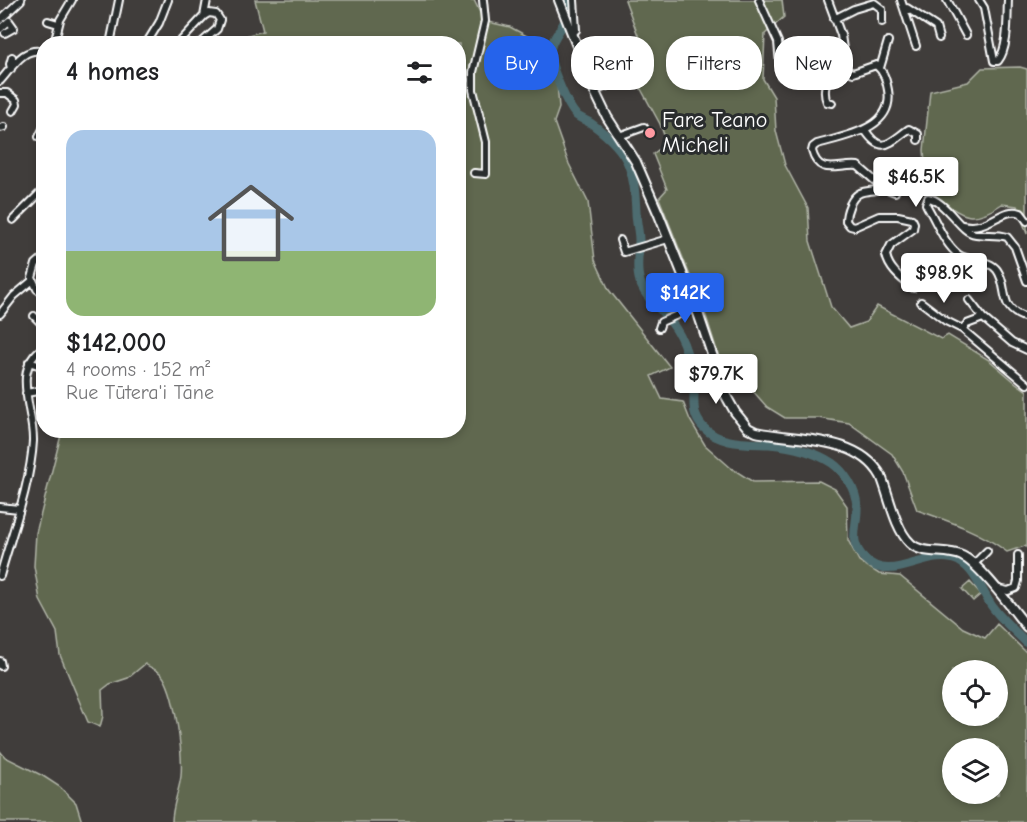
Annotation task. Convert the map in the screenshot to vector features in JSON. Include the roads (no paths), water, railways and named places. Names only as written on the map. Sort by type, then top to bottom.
[{"type":"street","points":[[0,20],[21,0]]},
{"type":"street","points":[[56,36],[63,13],[72,0]]},
{"type":"street","points":[[112,36],[119,0]]},
{"type":"street","points":[[151,36],[168,0]]},
{"type":"street","points":[[204,16],[207,0]]},
{"type":"street","points":[[474,174],[481,175],[487,172],[486,142],[473,90],[473,72],[485,21],[483,0]]},
{"type":"street","points":[[571,30],[576,30],[575,0]]},
{"type":"street","points":[[759,0],[775,36]]},
{"type":"street","points":[[828,0],[841,36]]},
{"type":"street","points":[[901,0],[916,46]]},
{"type":"street","points":[[947,0],[966,35]]},
{"type":"street","points":[[979,0],[984,8],[994,61],[998,61],[1003,55],[1008,27],[1008,0]]},
{"type":"street","points":[[560,3],[573,36]]},
{"type":"street","points":[[834,19],[854,9],[874,3],[881,7],[882,22]]},
{"type":"street","points":[[904,9],[936,27],[939,38]]},
{"type":"street","points":[[185,36],[204,16],[209,13],[216,14],[220,23],[208,36]]},
{"type":"street","points":[[48,21],[58,24]]},
{"type":"street","points":[[880,68],[888,41]]},
{"type":"street","points":[[0,81],[27,51],[36,51]]},
{"type":"street","points":[[11,69],[12,57]]},
{"type":"street","points":[[853,73],[876,64],[886,82],[888,102],[875,124],[864,130],[818,144],[812,152],[816,161],[823,167],[858,166],[879,185],[895,192]]},
{"type":"street","points":[[826,90],[825,98],[827,102],[832,103]]},
{"type":"street","points":[[594,91],[607,117],[636,162],[696,307],[726,396],[735,412],[748,428],[756,432],[833,444],[871,463],[881,476],[900,526],[909,542],[918,548],[962,555],[974,564],[1027,627]]},
{"type":"street","points":[[0,93],[7,93],[16,100],[17,104],[13,111]]},
{"type":"street","points":[[620,136],[644,127]]},
{"type":"street","points":[[864,130],[875,143],[890,144],[909,129],[918,134],[918,140]]},
{"type":"street","points":[[879,185],[876,190],[862,192],[856,196],[848,211],[846,221],[854,227],[879,216],[898,216],[912,220],[913,229],[891,245],[886,257],[896,273],[913,288]]},
{"type":"street","points":[[13,220],[36,197]]},
{"type":"street","points":[[1027,281],[1014,247],[1007,237],[971,232],[935,199],[928,198],[926,201],[941,232],[956,252],[972,261],[990,264],[995,268],[999,273],[1008,305],[1017,314],[1027,318]]},
{"type":"street","points":[[962,225],[978,227],[1011,211],[1021,213],[1027,221]]},
{"type":"street","points":[[620,240],[624,252],[669,239]]},
{"type":"street","points":[[36,264],[33,280],[36,287]]},
{"type":"street","points":[[0,314],[14,296],[33,280]]},
{"type":"street","points":[[969,300],[982,318],[1012,343],[1027,350]]},
{"type":"street","points":[[921,302],[946,321],[962,329],[1027,384]]},
{"type":"street","points":[[660,328],[661,322],[696,307]]},
{"type":"street","points":[[962,329],[967,324],[982,318]]},
{"type":"street","points":[[0,576],[19,509],[33,440],[26,380],[29,362],[36,353]]},
{"type":"street","points":[[29,362],[36,364]]},
{"type":"street","points":[[26,393],[36,391]]},
{"type":"street","points":[[0,507],[19,509]]},
{"type":"street","points":[[974,564],[987,551]]},
{"type":"street","points":[[995,588],[1008,591],[1016,588],[1018,555]]},
{"type":"waterway","points":[[567,0],[569,8],[564,23],[552,44],[551,60],[572,110],[609,138],[619,148],[629,166],[634,183],[639,237],[639,278],[644,291],[678,332],[692,371],[695,411],[699,422],[710,433],[725,440],[793,448],[818,455],[832,463],[845,476],[852,488],[857,506],[856,546],[865,559],[876,566],[887,569],[935,558],[959,561],[975,577],[998,614],[1027,643]]},
{"type":"place","name":"Fare Teano Micheli","points":[[650,133]]}]
